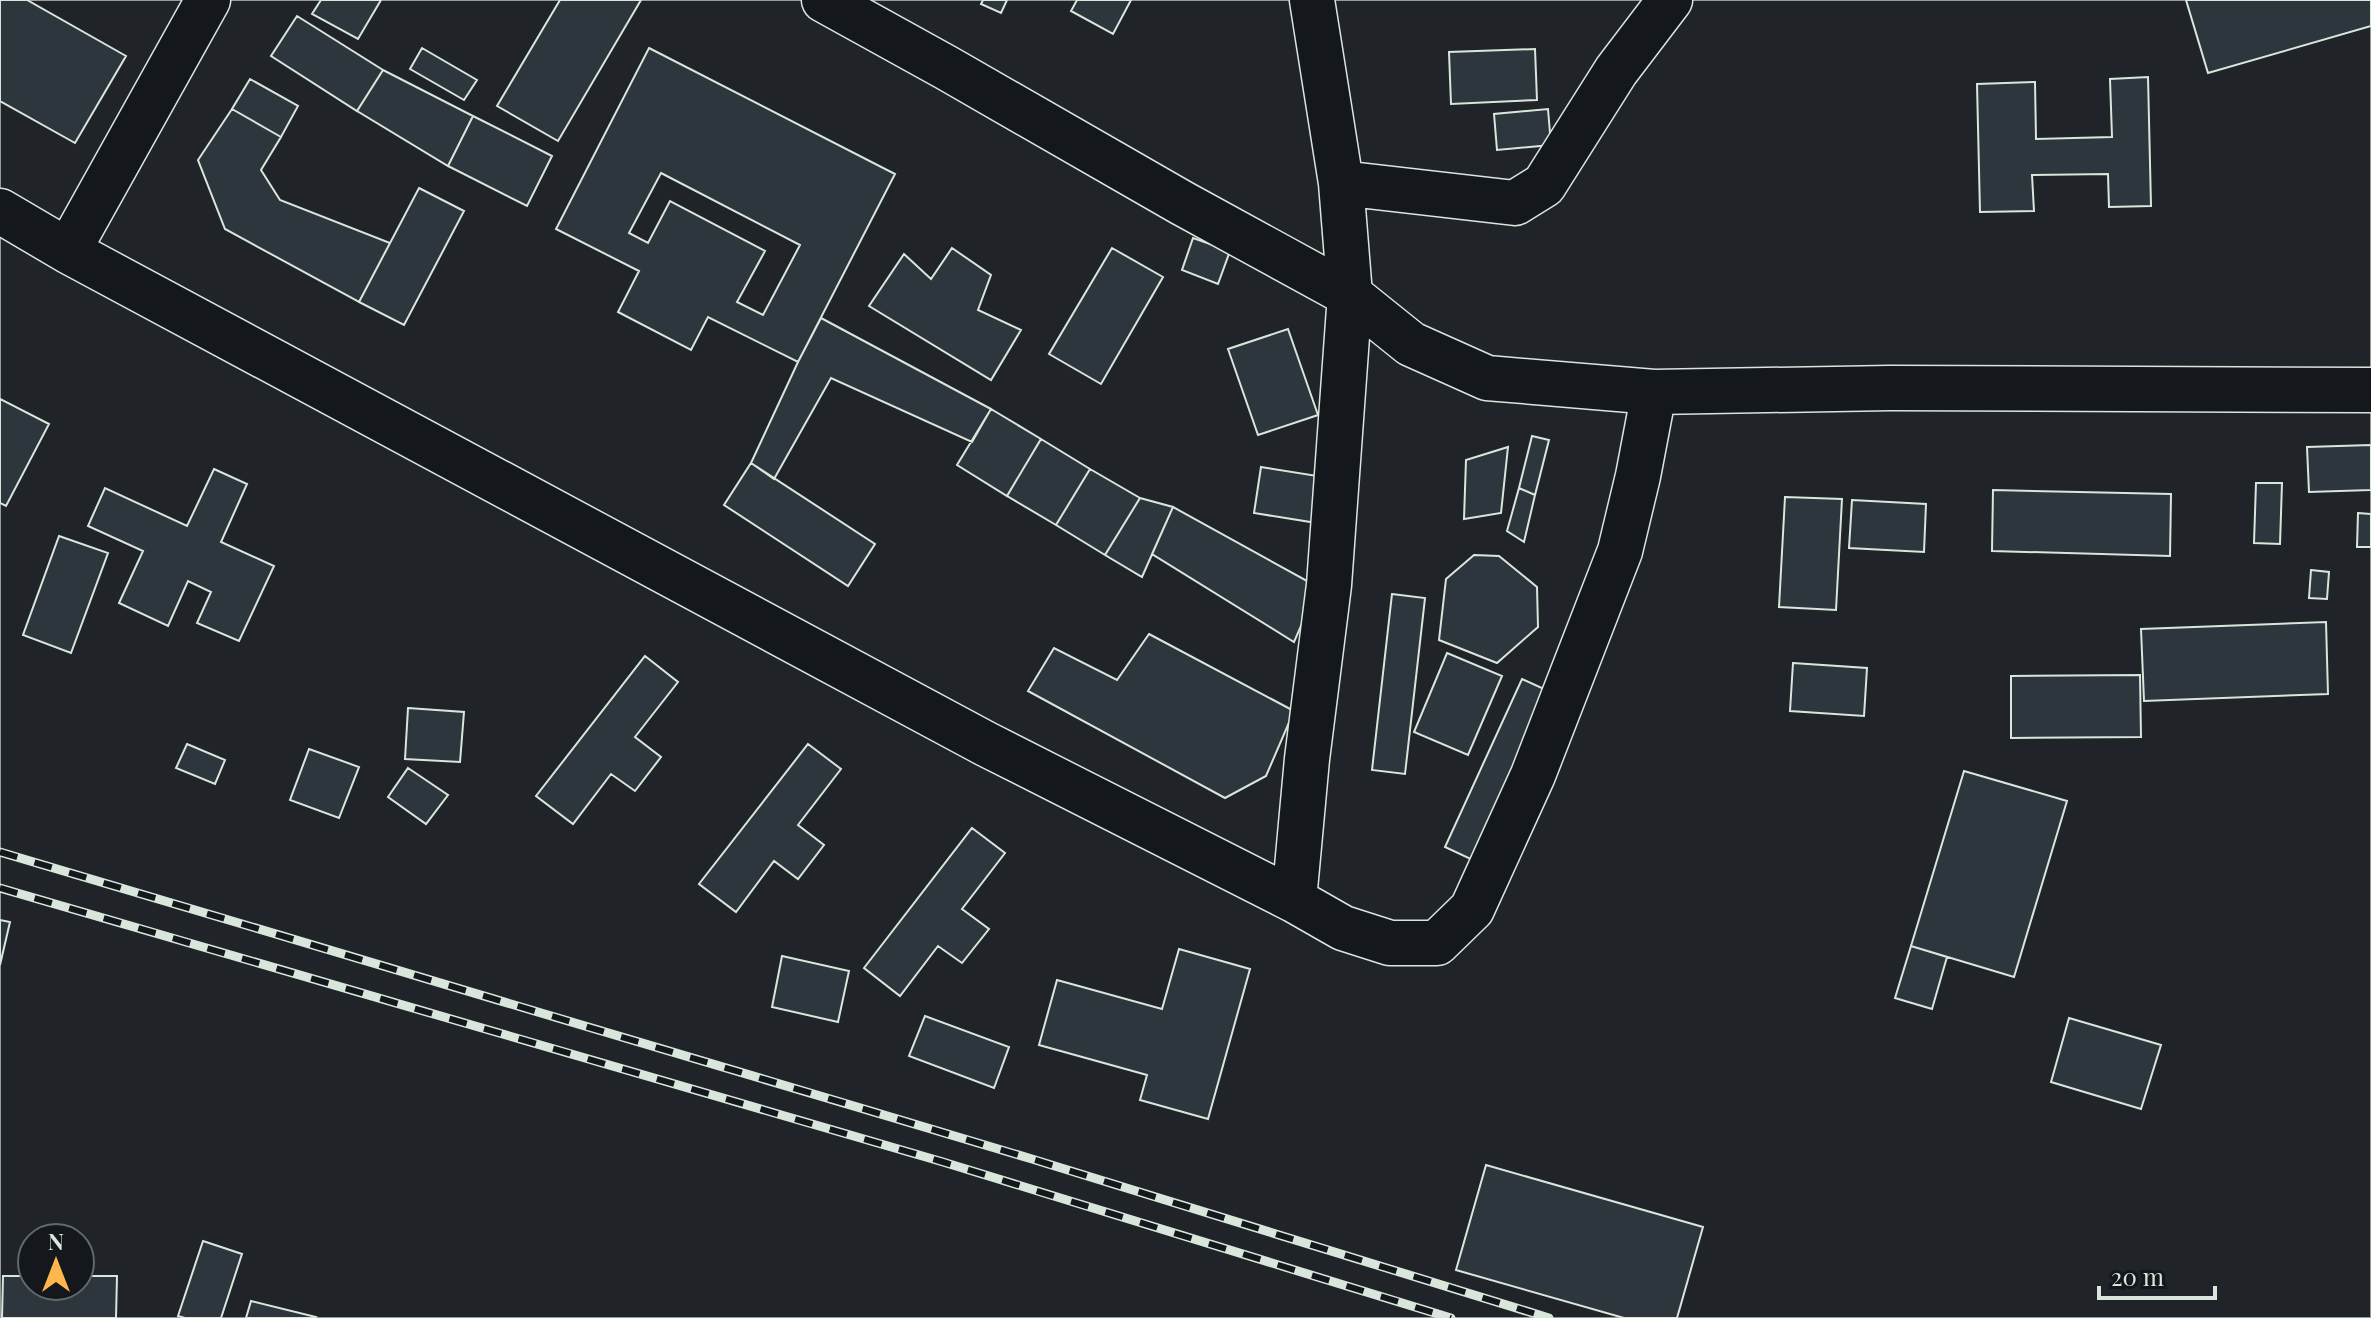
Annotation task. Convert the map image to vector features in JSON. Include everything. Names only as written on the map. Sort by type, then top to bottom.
[{"type":"street","points":[[68,251],[208,0]]},
{"type":"street","points":[[824,0],[1350,295],[1411,344],[1487,378],[1654,392],[1890,388],[2371,390]]},
{"type":"street","points":[[1294,900],[1307,759],[1329,585],[1350,295],[1341,183],[1312,0]]},
{"type":"street","points":[[1341,183],[1515,203],[1544,185],[1616,71],[1670,0]]},
{"type":"street","points":[[0,211],[68,251],[986,744],[1294,900],[1343,928],[1390,943],[1437,943],[1472,909],[1533,775],[1620,551],[1654,392]]},
{"type":"shaded area","points":[[0,0],[2371,0],[2371,1318],[0,1318]]},
{"type":"building","points":[[0,0],[27,0],[126,56],[75,143],[0,101]]},
{"type":"building","points":[[321,0],[381,0],[358,39],[312,14]]},
{"type":"building","points":[[560,0],[641,0],[558,141],[497,106]]},
{"type":"building","points":[[983,0],[1007,0],[1001,13],[981,4]]},
{"type":"building","points":[[1077,0],[1131,0],[1113,34],[1071,11]]},
{"type":"building","points":[[2186,0],[2371,0],[2371,26],[2208,73]]},
{"type":"building","points":[[297,16],[383,70],[357,111],[271,56]]},
{"type":"building","points":[[422,48],[477,80],[464,100],[410,69]]},
{"type":"building","points":[[649,48],[895,174],[798,362],[708,317],[691,350],[618,312],[639,271],[556,229]],"holes":[[[661,173],[800,245],[763,315],[737,302],[765,251],[670,201],[648,243],[629,233]]]},
{"type":"building","points":[[1535,49],[1537,100],[1451,104],[1449,52]]},
{"type":"building","points":[[383,70],[473,116],[448,166],[357,111]]},
{"type":"building","points":[[2148,77],[2151,206],[2109,207],[2108,174],[2032,175],[2034,211],[1980,212],[1977,84],[2035,82],[2036,139],[2112,137],[2110,79]]},
{"type":"building","points":[[250,79],[298,106],[281,137],[232,109]]},
{"type":"building","points":[[232,109],[281,137],[261,170],[280,200],[390,243],[359,302],[225,229],[198,160]]},
{"type":"building","points":[[1548,109],[1551,145],[1497,150],[1494,114]]},
{"type":"building","points":[[473,116],[552,156],[527,206],[448,166]]},
{"type":"building","points":[[419,188],[464,211],[404,325],[359,302]]},
{"type":"building","points":[[1193,238],[1230,251],[1218,284],[1182,270]]},
{"type":"building","points":[[952,248],[991,275],[978,310],[1021,330],[991,380],[869,306],[904,254],[931,279]]},
{"type":"building","points":[[1112,248],[1163,277],[1101,384],[1049,354]]},
{"type":"building","points":[[821,318],[991,409],[972,442],[831,378],[774,479],[751,463]]},
{"type":"building","points":[[1288,329],[1318,415],[1258,435],[1228,349]]},
{"type":"building","points":[[0,399],[49,424],[6,506],[0,503]]},
{"type":"building","points":[[991,409],[1041,439],[1007,496],[957,465]]},
{"type":"building","points":[[1532,436],[1549,440],[1535,495],[1519,488]]},
{"type":"building","points":[[1041,439],[1090,469],[1056,525],[1007,496]]},
{"type":"building","points":[[2371,445],[2371,490],[2309,492],[2307,447]]},
{"type":"building","points":[[1508,447],[1501,513],[1464,519],[1466,460]]},
{"type":"building","points":[[751,463],[875,544],[848,586],[724,505]]},
{"type":"building","points":[[1261,467],[1330,478],[1323,524],[1254,513]]},
{"type":"building","points":[[214,469],[247,484],[221,542],[274,566],[239,641],[197,623],[211,592],[188,581],[168,626],[119,603],[143,551],[88,526],[105,488],[187,526]]},
{"type":"building","points":[[1090,469],[1140,498],[1105,555],[1056,525]]},
{"type":"building","points":[[2256,483],[2282,483],[2280,544],[2254,543]]},
{"type":"building","points":[[1519,488],[1535,495],[1524,542],[1507,531]]},
{"type":"building","points":[[1993,490],[2171,494],[2170,556],[1992,551]]},
{"type":"building","points":[[1785,497],[1842,499],[1836,610],[1779,607]]},
{"type":"building","points":[[1140,498],[1173,507],[1142,577],[1105,555]]},
{"type":"building","points":[[1852,500],[1926,504],[1924,552],[1849,548]]},
{"type":"building","points":[[1173,507],[1318,587],[1294,642],[1152,554]]},
{"type":"building","points":[[2358,513],[2371,514],[2371,547],[2357,547]]},
{"type":"building","points":[[59,536],[108,553],[71,653],[23,635]]},
{"type":"building","points":[[1474,555],[1499,556],[1537,587],[1538,627],[1497,663],[1439,640],[1446,579]]},
{"type":"building","points":[[2311,570],[2329,572],[2327,599],[2309,598]]},
{"type":"building","points":[[1392,594],[1425,598],[1405,774],[1372,770]]},
{"type":"building","points":[[2326,622],[2328,694],[2144,701],[2141,629]]},
{"type":"building","points":[[1149,634],[1294,711],[1266,776],[1225,798],[1028,691],[1054,648],[1117,680]]},
{"type":"building","points":[[1447,653],[1502,676],[1468,755],[1414,732]]},
{"type":"building","points":[[645,656],[678,682],[635,737],[661,757],[635,791],[611,774],[573,824],[536,796]]},
{"type":"building","points":[[1793,663],[1867,668],[1864,716],[1790,711]]},
{"type":"building","points":[[2140,675],[2141,737],[2011,738],[2011,676]]},
{"type":"building","points":[[1522,679],[1555,694],[1477,862],[1445,847]]},
{"type":"building","points":[[408,708],[464,712],[460,762],[405,759]]},
{"type":"building","points":[[187,744],[225,760],[215,784],[176,768]]},
{"type":"building","points":[[808,744],[841,769],[798,825],[824,845],[798,879],[774,861],[736,912],[699,884]]},
{"type":"building","points":[[309,749],[359,767],[339,818],[290,800]]},
{"type":"building","points":[[408,768],[448,795],[426,824],[388,797]]},
{"type":"building","points":[[1964,771],[2067,801],[2014,977],[1911,946]]},
{"type":"building","points":[[972,828],[1005,853],[962,909],[989,929],[962,963],[938,946],[900,996],[864,968]]},
{"type":"building","points":[[0,920],[10,922],[0,965]]},
{"type":"building","points":[[1911,946],[1947,957],[1932,1009],[1895,998]]},
{"type":"building","points":[[1179,949],[1250,969],[1208,1119],[1140,1100],[1147,1075],[1039,1045],[1057,980],[1162,1009]]},
{"type":"building","points":[[782,956],[849,971],[838,1022],[772,1007]]},
{"type":"building","points":[[925,1016],[1009,1047],[994,1088],[909,1056]]},
{"type":"building","points":[[2069,1018],[2161,1045],[2141,1109],[2051,1082]]},
{"type":"building","points":[[1486,1165],[1703,1227],[1677,1318],[1624,1318],[1456,1270]]},
{"type":"building","points":[[203,1241],[242,1254],[221,1318],[185,1318],[178,1316]]},
{"type":"building","points":[[3,1276],[16,1276],[16,1302],[96,1302],[96,1276],[117,1276],[116,1318],[2,1318]]},
{"type":"building","points":[[251,1301],[316,1317],[246,1318]]},
{"type":"railway","points":[[0,852],[1032,1159],[1549,1318]]},
{"type":"railway","points":[[0,888],[943,1162],[1451,1318]]}]
